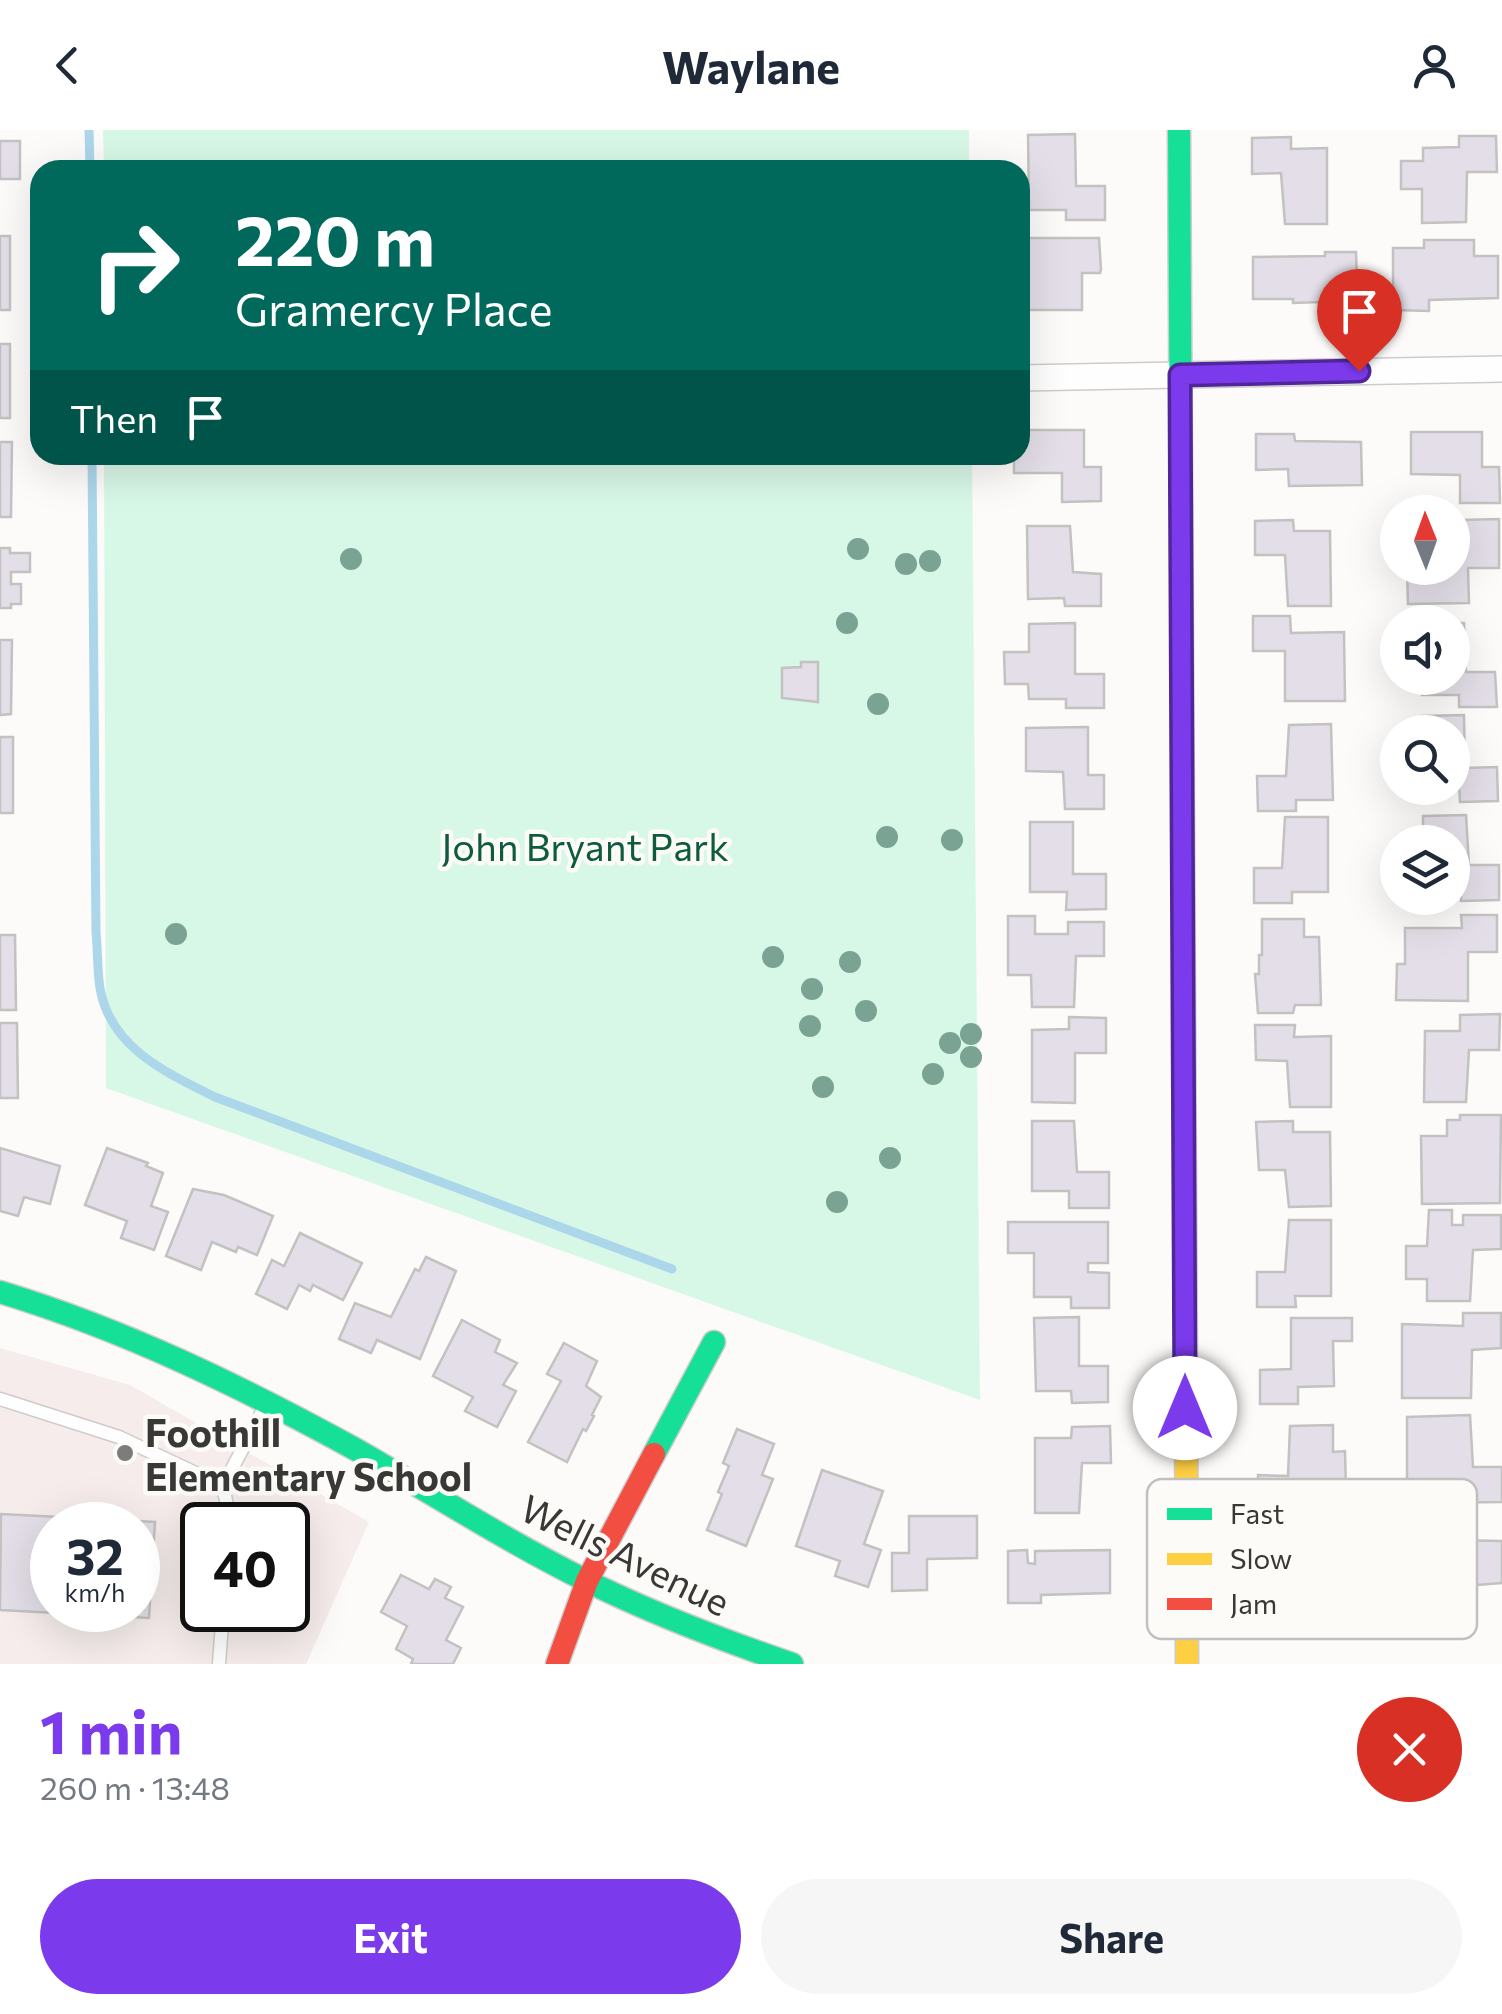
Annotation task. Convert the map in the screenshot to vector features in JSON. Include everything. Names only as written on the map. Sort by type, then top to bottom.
[{"type":"street","points":[[1179,130],[1185,1479]]},
{"type":"street","points":[[1030,378],[1502,369]]},
{"type":"street","name":"Wells Avenue","points":[[0,1292],[97,1321],[184,1358],[587,1580],[719,1640],[792,1664]]},
{"type":"street","points":[[557,1664],[587,1580],[714,1342]]},
{"type":"street","points":[[1186,1639],[1186,1664]]},
{"type":"lane","points":[[0,1399],[119,1436],[223,1486]]},
{"type":"lane","points":[[226,1502],[223,1486],[268,1401]]},
{"type":"lane","points":[[219,1664],[221,1632]]},
{"type":"shaded area","name":"Foothill Elementary School","points":[[0,1348],[130,1385],[369,1522],[306,1664],[0,1664]]},
{"type":"green space","points":[[103,130],[969,130],[969,160],[104,160]]},
{"type":"green space","name":"John Bryant Park","points":[[104,465],[972,465],[980,1400],[106,1088]]},
{"type":"building","points":[[1075,134],[1076,186],[1105,186],[1105,220],[1066,220],[1066,210],[1030,210],[1028,135]]},
{"type":"building","points":[[1459,136],[1496,136],[1497,172],[1467,172],[1466,222],[1422,223],[1422,189],[1401,189],[1401,161],[1423,161],[1423,148],[1459,147]]},
{"type":"building","points":[[1291,137],[1291,149],[1327,148],[1327,224],[1285,224],[1281,173],[1252,174],[1252,138]]},
{"type":"building","points":[[0,141],[20,141],[20,179],[0,179]]},
{"type":"building","points":[[0,236],[10,236],[10,310],[0,310]]},
{"type":"building","points":[[1030,238],[1099,238],[1101,269],[1100,273],[1082,273],[1082,310],[1030,310]]},
{"type":"building","points":[[1424,240],[1474,240],[1474,256],[1498,256],[1498,298],[1429,300],[1429,311],[1393,310],[1393,248],[1424,248]]},
{"type":"building","points":[[1325,252],[1356,252],[1358,310],[1323,310],[1322,302],[1253,299],[1253,257],[1325,256]]},
{"type":"building","points":[[0,344],[10,344],[10,418],[0,418]]},
{"type":"building","points":[[1030,430],[1084,430],[1084,467],[1101,467],[1101,501],[1062,502],[1062,473],[1014,473],[1014,465],[1030,465]]},
{"type":"building","points":[[1411,432],[1482,432],[1482,467],[1499,467],[1500,503],[1470,503],[1470,495],[1460,495],[1460,475],[1411,474]]},
{"type":"building","points":[[1256,434],[1294,434],[1295,441],[1361,442],[1362,485],[1289,486],[1288,469],[1256,470]]},
{"type":"building","points":[[0,442],[12,442],[11,517],[0,517]]},
{"type":"building","points":[[1499,519],[1499,568],[1470,568],[1470,520]]},
{"type":"building","points":[[1293,520],[1294,531],[1330,531],[1331,606],[1288,606],[1285,555],[1255,555],[1255,521]]},
{"type":"building","points":[[1027,526],[1070,526],[1073,572],[1101,574],[1101,606],[1065,606],[1064,598],[1028,599]]},
{"type":"building","points":[[0,548],[10,548],[10,553],[30,553],[30,572],[11,572],[11,584],[21,584],[21,604],[11,604],[11,608],[0,608]]},
{"type":"building","points":[[1407,585],[1468,585],[1469,603],[1408,604]]},
{"type":"building","points":[[1253,616],[1290,616],[1291,633],[1344,632],[1345,701],[1285,701],[1285,651],[1253,651]]},
{"type":"building","points":[[1075,623],[1075,674],[1104,674],[1104,708],[1066,708],[1066,699],[1029,699],[1028,684],[1005,684],[1004,652],[1029,652],[1029,624]]},
{"type":"building","points":[[0,640],[12,640],[11,714],[0,715]]},
{"type":"building","points":[[801,662],[818,662],[818,702],[782,698],[782,668],[801,667]]},
{"type":"building","points":[[1470,672],[1495,672],[1497,707],[1459,707],[1459,695],[1470,695]]},
{"type":"building","points":[[1331,724],[1333,800],[1296,800],[1296,811],[1258,811],[1257,776],[1286,776],[1289,725]]},
{"type":"building","points":[[1088,727],[1088,775],[1104,775],[1104,809],[1065,809],[1063,772],[1026,771],[1026,728]]},
{"type":"building","points":[[0,737],[13,737],[13,813],[0,813]]},
{"type":"building","points":[[1497,767],[1498,801],[1470,802],[1470,768]]},
{"type":"building","points":[[1466,815],[1467,825],[1423,825],[1423,816]]},
{"type":"building","points":[[1285,817],[1328,817],[1328,892],[1292,892],[1292,903],[1254,903],[1254,868],[1282,868]]},
{"type":"building","points":[[1030,822],[1073,822],[1073,874],[1106,874],[1106,909],[1066,910],[1067,892],[1030,892]]},
{"type":"building","points":[[1470,865],[1499,865],[1499,900],[1470,901]]},
{"type":"building","points":[[1461,915],[1497,915],[1497,952],[1468,952],[1468,1001],[1396,1000],[1397,964],[1405,964],[1405,928],[1462,928]]},
{"type":"building","points":[[1008,916],[1035,916],[1035,934],[1068,934],[1068,922],[1104,922],[1104,956],[1076,956],[1074,1007],[1032,1007],[1031,975],[1008,975]]},
{"type":"building","points":[[1262,919],[1304,919],[1304,937],[1319,937],[1321,1005],[1295,1005],[1293,1013],[1258,1013],[1255,974],[1259,974],[1262,955]]},
{"type":"building","points":[[0,935],[15,935],[16,1010],[0,1010]]},
{"type":"building","points":[[1500,1014],[1499,1050],[1469,1050],[1466,1102],[1424,1102],[1425,1031],[1460,1031],[1460,1015]]},
{"type":"building","points":[[1069,1017],[1106,1018],[1106,1053],[1075,1053],[1075,1103],[1032,1102],[1032,1030],[1069,1029]]},
{"type":"building","points":[[0,1023],[17,1023],[18,1098],[0,1098]]},
{"type":"building","points":[[1255,1025],[1295,1025],[1294,1037],[1331,1036],[1331,1107],[1290,1107],[1287,1061],[1256,1060]]},
{"type":"building","points":[[1460,1115],[1501,1115],[1500,1203],[1422,1204],[1421,1136],[1447,1136],[1447,1120],[1460,1120]]},
{"type":"building","points":[[1032,1121],[1074,1121],[1077,1172],[1109,1172],[1109,1208],[1069,1208],[1069,1191],[1032,1191]]},
{"type":"building","points":[[1293,1121],[1293,1132],[1330,1132],[1331,1206],[1289,1207],[1285,1170],[1259,1170],[1256,1122]]},
{"type":"building","points":[[0,1148],[60,1166],[50,1204],[24,1197],[18,1216],[0,1211]]},
{"type":"building","points":[[107,1148],[148,1163],[146,1166],[163,1173],[151,1206],[168,1212],[154,1250],[121,1238],[127,1221],[85,1205]]},
{"type":"building","points":[[193,1189],[224,1195],[273,1216],[257,1255],[212,1242],[201,1270],[166,1256]]},
{"type":"building","points":[[1429,1210],[1452,1210],[1452,1225],[1463,1225],[1463,1215],[1501,1215],[1501,1249],[1473,1250],[1470,1301],[1427,1301],[1427,1279],[1406,1279],[1406,1246],[1427,1246]]},
{"type":"building","points":[[1289,1220],[1331,1220],[1331,1296],[1295,1296],[1296,1307],[1257,1307],[1257,1272],[1285,1272]]},
{"type":"building","points":[[1008,1222],[1108,1222],[1108,1263],[1088,1263],[1088,1272],[1109,1273],[1109,1308],[1071,1308],[1071,1297],[1034,1297],[1034,1253],[1008,1253]]},
{"type":"building","points":[[300,1233],[362,1263],[343,1300],[313,1285],[310,1291],[299,1285],[287,1309],[256,1294],[272,1260],[284,1266]]},
{"type":"building","points":[[426,1257],[456,1271],[420,1359],[377,1340],[371,1353],[339,1339],[355,1303],[391,1317],[415,1269],[419,1271]]},
{"type":"building","points":[[1463,1313],[1501,1313],[1501,1348],[1472,1350],[1471,1398],[1402,1398],[1402,1324],[1463,1326]]},
{"type":"building","points":[[1079,1317],[1079,1366],[1108,1366],[1108,1402],[1072,1403],[1071,1391],[1036,1391],[1034,1318]]},
{"type":"building","points":[[1291,1318],[1352,1318],[1352,1341],[1333,1341],[1334,1386],[1298,1387],[1298,1404],[1260,1404],[1260,1370],[1291,1369]]},
{"type":"building","points":[[462,1320],[500,1340],[495,1352],[517,1363],[503,1385],[516,1391],[497,1427],[465,1411],[473,1397],[433,1376]]},
{"type":"building","points":[[564,1343],[597,1361],[586,1386],[601,1397],[567,1462],[528,1442],[561,1381],[547,1374]]},
{"type":"building","points":[[1470,1415],[1473,1467],[1502,1467],[1502,1502],[1477,1502],[1477,1479],[1407,1479],[1407,1417]]},
{"type":"building","points":[[1333,1425],[1333,1452],[1345,1451],[1346,1479],[1258,1479],[1258,1475],[1288,1476],[1290,1426]]},
{"type":"building","points":[[1110,1426],[1111,1463],[1082,1463],[1079,1513],[1035,1513],[1035,1438],[1071,1438],[1072,1427]]},
{"type":"building","points":[[737,1429],[774,1444],[762,1475],[773,1479],[746,1546],[707,1530],[722,1494],[718,1492],[729,1466],[723,1463]]},
{"type":"building","points":[[822,1470],[883,1491],[864,1544],[881,1550],[868,1587],[835,1576],[840,1561],[796,1546]]},
{"type":"building","points":[[1,1514],[30,1516],[30,1612],[0,1610]]},
{"type":"building","points":[[909,1516],[977,1516],[977,1558],[927,1559],[927,1590],[892,1591],[892,1553],[909,1553]]},
{"type":"building","points":[[1477,1540],[1502,1541],[1502,1583],[1477,1585]]},
{"type":"building","points":[[1027,1550],[1028,1563],[1035,1564],[1035,1551],[1110,1550],[1110,1593],[1041,1595],[1041,1603],[1008,1603],[1008,1551]]},
{"type":"building","points":[[401,1575],[429,1589],[435,1579],[451,1587],[445,1598],[463,1607],[446,1640],[461,1648],[453,1664],[411,1664],[413,1659],[396,1649],[407,1626],[381,1612]]},
{"type":"waterway","points":[[89,130],[90,160]]},
{"type":"waterway","points":[[92,465],[96,933],[100,988],[115,1027],[128,1043],[160,1068],[215,1097],[672,1269]]},
{"type":"traffic: fast","points":[[1179,130],[1186,1379]]},
{"type":"traffic: fast","points":[[0,1292],[92,1324],[225,1382],[355,1449],[587,1581],[688,1626],[792,1664]]},
{"type":"traffic: fast","points":[[654,1454],[714,1342]]},
{"type":"traffic: slow","points":[[1186,1379],[1186,1479]]},
{"type":"traffic: slow","points":[[1187,1639],[1187,1664]]},
{"type":"traffic: jam","points":[[557,1664],[587,1581],[654,1454]]},
{"type":"place","name":"Foothill Elementary School","points":[[125,1453]]},
{"type":"route","points":[[1185,1408],[1180,375],[1359,371]]}]
